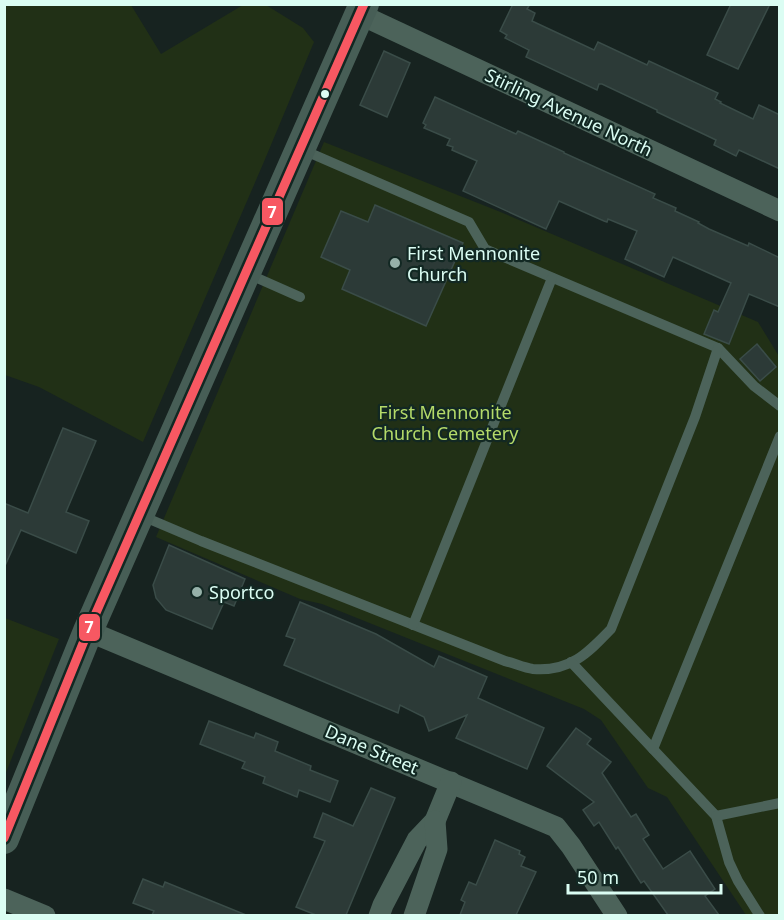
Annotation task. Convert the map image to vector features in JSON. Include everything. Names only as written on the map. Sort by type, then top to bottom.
[{"type":"main road","points":[[4,839],[88,631],[300,149],[353,8]]},
{"type":"street","name":"Stirling Avenue North","points":[[353,8],[780,211]]},
{"type":"street","name":"Dane Street","points":[[88,631],[556,827],[617,915]]},
{"type":"street","points":[[379,915],[417,840],[435,821],[451,782]]},
{"type":"street","points":[[414,915],[437,849],[435,821]]},
{"type":"street","points":[[4,899],[45,915]]},
{"type":"lane","points":[[300,149],[469,222],[485,249],[718,348],[754,386],[780,406]]},
{"type":"lane","points":[[245,273],[300,297]]},
{"type":"lane","points":[[413,625],[552,278]]},
{"type":"lane","points":[[140,514],[201,541],[505,661],[533,669],[562,667],[588,653],[611,629],[695,417],[718,348]]},
{"type":"lane","points":[[653,749],[780,436]]},
{"type":"lane","points":[[571,663],[716,816],[729,862],[738,881],[760,915]]},
{"type":"lane","points":[[716,816],[780,803]]},
{"type":"green space","points":[[5,4],[131,5],[161,54],[243,5],[266,5],[303,28],[314,42],[143,442],[39,387],[5,375]]},
{"type":"green space","name":"First Mennonite Church Cemetery","points":[[324,142],[498,211],[758,322],[780,358],[779,915],[746,915],[667,797],[648,788],[601,720],[584,709],[322,604],[300,599],[156,537]]},
{"type":"green space","points":[[5,618],[59,639],[5,775]]},
{"type":"building","points":[[513,4],[530,4],[527,9],[535,13],[532,21],[594,50],[598,42],[647,65],[649,61],[718,93],[715,99],[720,103],[753,119],[759,105],[780,115],[780,169],[739,150],[736,156],[714,145],[716,140],[602,84],[599,84],[597,90],[526,57],[529,50],[505,38],[507,35],[500,31]]},
{"type":"building","points":[[731,4],[770,4],[738,69],[707,55]]},
{"type":"building","points":[[384,51],[410,63],[387,117],[360,105]]},
{"type":"building","points":[[435,97],[516,134],[518,131],[655,194],[653,198],[676,208],[675,211],[709,229],[748,246],[749,243],[780,258],[780,307],[749,294],[729,344],[704,334],[714,310],[718,312],[731,283],[673,257],[664,277],[625,259],[637,231],[608,219],[607,222],[604,221],[559,201],[546,229],[463,191],[477,161],[452,150],[453,147],[447,145],[450,139],[424,128],[426,125],[423,123]]},
{"type":"building","name":"First Mennonite Church","points":[[375,205],[463,243],[426,326],[342,289],[350,270],[321,257],[341,211],[368,222]]},
{"type":"building","points":[[757,344],[776,367],[760,381],[740,359]]},
{"type":"building","points":[[63,428],[96,441],[66,512],[89,521],[76,553],[21,530],[4,568],[4,503],[28,513]]},
{"type":"building","name":"Sportco","points":[[169,545],[245,579],[234,606],[224,602],[212,629],[166,610],[156,598],[153,585]]},
{"type":"building","points":[[300,602],[376,634],[434,667],[439,656],[487,677],[478,698],[544,728],[527,769],[456,738],[467,715],[429,731],[424,717],[400,705],[398,713],[284,665],[295,639],[286,636]]},
{"type":"building","points":[[209,721],[254,738],[256,733],[278,742],[275,751],[311,766],[310,770],[338,781],[330,802],[299,790],[297,797],[263,783],[265,777],[242,768],[245,762],[200,744]]},
{"type":"building","points":[[576,728],[591,739],[587,744],[611,762],[602,773],[631,817],[636,814],[649,835],[643,839],[663,869],[690,851],[715,889],[705,896],[719,915],[668,915],[644,881],[641,883],[599,822],[594,826],[583,810],[594,802],[547,766]]},
{"type":"building","points":[[371,788],[395,798],[346,915],[316,915],[296,907],[325,841],[314,837],[323,813],[353,826]]},
{"type":"building","points":[[495,840],[520,851],[519,854],[525,857],[521,866],[536,872],[516,915],[460,915],[465,902],[461,900],[469,882],[476,885]]},
{"type":"building","points":[[143,879],[163,887],[165,882],[246,915],[152,915],[154,911],[133,903]]},
{"type":"transit line","name":"7","points":[[4,838],[88,631],[364,4]]},
{"type":"place","name":"First Mennonite Church","points":[[395,263]]},
{"type":"place","name":"Sportco","points":[[197,592]]}]
